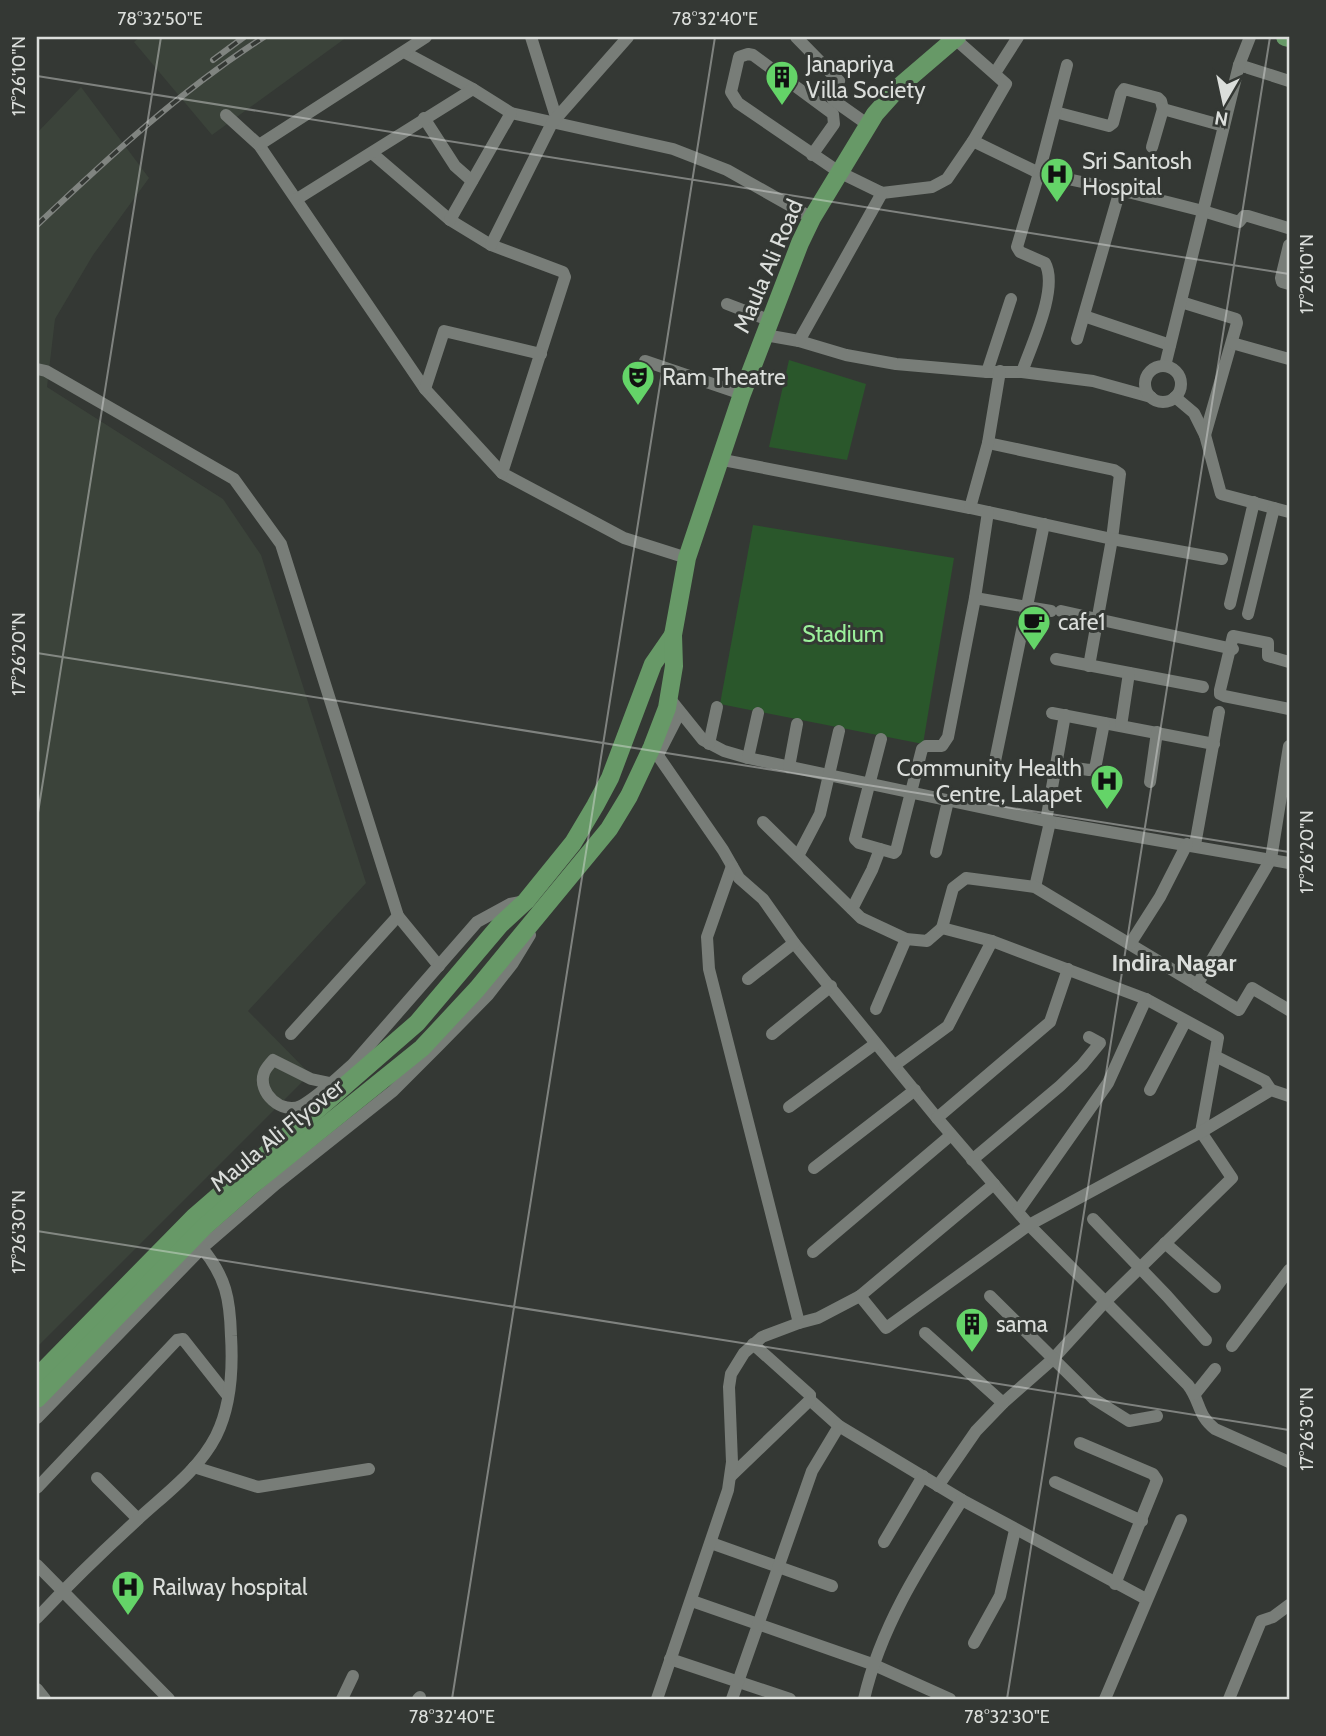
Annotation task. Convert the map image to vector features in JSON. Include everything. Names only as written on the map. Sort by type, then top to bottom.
[{"type":"main road","name":"Maula Ali Road","points":[[545,907],[610,829],[655,751],[675,705],[673,635],[687,558],[741,394],[812,218],[867,124],[901,85],[955,38]]},
{"type":"main road","name":"Maula Ali Road","points":[[526,901],[573,843],[610,778],[653,664],[673,635]]},
{"type":"main road","points":[[610,778],[632,789]]},
{"type":"main road","points":[[554,865],[570,877]]},
{"type":"main road","name":"Maula Ali Flyover","points":[[37,1377],[194,1217],[417,1024],[500,925],[526,901]]},
{"type":"main road","name":"Maula Ali Flyover","points":[[37,1399],[204,1227],[422,1048],[477,989],[545,907]]},
{"type":"street","points":[[259,145],[426,37]]},
{"type":"street","points":[[531,37],[554,120]]},
{"type":"street","points":[[491,245],[554,120],[628,37]]},
{"type":"street","points":[[796,37],[838,79],[838,84],[830,93],[833,100],[867,124]]},
{"type":"street","points":[[1165,366],[1239,65],[1250,37]]},
{"type":"street","points":[[812,155],[834,124],[833,114],[754,55],[739,57],[731,87],[733,98],[812,155],[881,194],[939,185],[947,179],[1006,84],[955,38]]},
{"type":"street","points":[[995,73],[1012,39]]},
{"type":"street","points":[[404,52],[511,113],[554,120],[673,149],[727,170],[812,218]]},
{"type":"street","points":[[1022,372],[1049,293],[1049,277],[1045,263],[1020,252],[1017,247],[1040,173],[1067,65]]},
{"type":"street","points":[[1239,65],[1289,81]]},
{"type":"street","points":[[298,199],[473,89]]},
{"type":"street","points":[[1055,112],[1109,126],[1113,122],[1124,89],[1158,98],[1163,109],[1152,147]]},
{"type":"street","points":[[1163,109],[1224,126]]},
{"type":"street","points":[[450,220],[511,113]]},
{"type":"street","points":[[226,115],[259,145],[425,389],[502,473],[624,538],[687,558]]},
{"type":"street","points":[[424,118],[455,166],[472,181]]},
{"type":"street","points":[[972,141],[1040,173],[1120,190],[1239,222],[1244,216],[1248,216],[1289,226]]},
{"type":"street","points":[[373,153],[450,220],[491,245],[563,272],[565,277],[502,473]]},
{"type":"street","points":[[1077,339],[1120,190]]},
{"type":"street","points":[[799,341],[881,194]]},
{"type":"street","points":[[1289,245],[1281,278],[1282,282],[1289,284]]},
{"type":"street","points":[[970,508],[988,443],[993,372],[1010,299]]},
{"type":"street","points":[[1181,302],[1236,319],[1237,323],[1205,435]]},
{"type":"street","points":[[727,304],[768,328],[799,341],[845,355],[896,364],[1022,372],[1093,382],[1165,401],[1179,393],[1181,381],[1176,371],[1165,366],[1154,368],[1147,376],[1146,387],[1152,397]]},
{"type":"street","points":[[1084,316],[1170,345]]},
{"type":"street","points":[[425,389],[444,331],[541,354]]},
{"type":"street","points":[[1232,343],[1289,359]]},
{"type":"street","points":[[645,361],[741,394]]},
{"type":"street","points":[[37,369],[46,371],[234,479],[281,544],[398,916],[439,966]]},
{"type":"street","points":[[1175,397],[1194,413],[1205,435],[1221,494],[1289,512]]},
{"type":"street","points":[[988,443],[1118,471],[1121,479],[1089,666]]},
{"type":"street","points":[[718,459],[1222,559]]},
{"type":"street","points":[[1230,604],[1254,502]]},
{"type":"street","points":[[1248,614],[1274,508]]},
{"type":"street","points":[[881,739],[855,839],[859,843],[890,852],[896,850],[922,749],[926,746],[942,746],[947,741],[975,598],[988,512]]},
{"type":"street","points":[[995,761],[1044,524]]},
{"type":"street","points":[[975,598],[1098,618],[1231,649]]},
{"type":"street","points":[[1289,662],[1268,656],[1268,643],[1233,636],[1220,694],[1289,709]]},
{"type":"street","points":[[1056,659],[1203,687]]},
{"type":"street","points":[[1121,726],[1129,673]]},
{"type":"street","points":[[675,705],[703,740],[748,758],[1048,821],[1289,863]]},
{"type":"street","points":[[709,744],[717,708]]},
{"type":"street","points":[[1130,944],[1191,844],[1219,712]]},
{"type":"street","points":[[748,758],[758,713]]},
{"type":"street","points":[[1035,887],[1056,765],[1059,714],[1214,744]]},
{"type":"street","points":[[1056,765],[1095,769],[1104,723]]},
{"type":"street","points":[[789,767],[797,724]]},
{"type":"street","points":[[798,856],[820,814],[839,731]]},
{"type":"street","points":[[1150,782],[1157,733]]},
{"type":"street","points":[[1197,985],[1271,859],[1289,746]]},
{"type":"street","points":[[655,751],[736,872],[763,899],[794,943],[875,1044],[1029,1225],[1195,1394],[1202,1417],[1215,1429],[1289,1462]]},
{"type":"street","points":[[936,852],[948,801]]},
{"type":"street","points":[[763,822],[861,918],[906,939],[927,941],[942,928],[953,888],[966,878],[1035,887],[1239,1010],[1252,988],[1289,1010]]},
{"type":"street","points":[[852,909],[880,849]]},
{"type":"street","points":[[736,872],[707,937],[709,969],[799,1323]]},
{"type":"street","points":[[330,1083],[311,1079],[273,1060],[264,1073],[263,1084],[266,1093],[284,1108],[302,1105],[330,1083],[353,1064],[477,922],[510,904],[526,901]]},
{"type":"street","points":[[37,1418],[202,1248],[276,1184],[393,1091],[439,1046],[488,995],[513,963],[545,907]]},
{"type":"street","points":[[291,1034],[398,916]]},
{"type":"street","points":[[939,1486],[976,1431],[1053,1359],[1104,1303],[1232,1178],[1201,1132],[1218,1038],[1146,999],[992,940],[942,928]]},
{"type":"street","points":[[876,1009],[906,939]]},
{"type":"street","points":[[895,1065],[948,1026],[992,940]]},
{"type":"street","points":[[748,979],[794,943]]},
{"type":"street","points":[[937,1118],[1050,1022],[1068,969]]},
{"type":"street","points":[[772,1034],[831,986]]},
{"type":"street","points":[[1018,1211],[1108,1083],[1146,999]]},
{"type":"street","points":[[1150,1090],[1185,1022]]},
{"type":"street","points":[[972,1160],[1082,1065],[1100,1044],[1089,1037]]},
{"type":"street","points":[[789,1107],[875,1044]]},
{"type":"street","points":[[1215,1056],[1265,1081],[1271,1090],[1289,1096]]},
{"type":"street","points":[[814,1168],[915,1090]]},
{"type":"street","points":[[860,1296],[886,1328],[1029,1225],[1201,1132],[1271,1090]]},
{"type":"street","points":[[813,1252],[951,1135]]},
{"type":"street","points":[[657,1699],[711,1544],[731,1476],[729,1387],[731,1374],[744,1353],[762,1337],[818,1318],[860,1296],[994,1184]]},
{"type":"street","points":[[1093,1219],[1206,1340]]},
{"type":"street","points":[[1165,1243],[1215,1287]]},
{"type":"street","points":[[37,1618],[194,1467],[216,1434],[228,1396],[232,1344],[228,1292],[202,1248]]},
{"type":"street","points":[[1232,1346],[1289,1270]]},
{"type":"street","points":[[990,1296],[1094,1399],[1122,1419],[1138,1421],[1157,1416]]},
{"type":"street","points":[[925,1333],[999,1408]]},
{"type":"street","points":[[37,1488],[177,1340],[183,1339],[228,1396]]},
{"type":"street","points":[[753,1344],[810,1395],[810,1400],[839,1426],[962,1500],[1146,1599]]},
{"type":"street","points":[[1195,1394],[1215,1369]]},
{"type":"street","points":[[731,1476],[810,1400]]},
{"type":"street","points":[[732,1699],[812,1471],[839,1426]]},
{"type":"street","points":[[1080,1443],[1156,1477],[1156,1485],[1115,1584]]},
{"type":"street","points":[[194,1467],[258,1487],[369,1469]]},
{"type":"street","points":[[884,1542],[923,1476]]},
{"type":"street","points":[[97,1478],[138,1519]]},
{"type":"street","points":[[1055,1482],[1142,1521]]},
{"type":"street","points":[[864,1699],[872,1664],[912,1579],[962,1500]]},
{"type":"street","points":[[1105,1699],[1181,1520]]},
{"type":"street","points":[[974,1643],[1000,1597],[1019,1532]]},
{"type":"street","points":[[711,1544],[832,1586]]},
{"type":"street","points":[[37,1565],[169,1699]]},
{"type":"street","points":[[692,1601],[872,1664],[950,1699]]},
{"type":"street","points":[[1229,1699],[1261,1621],[1273,1617],[1289,1605]]},
{"type":"street","points":[[670,1659],[790,1699]]},
{"type":"street","points":[[342,1699],[353,1676]]},
{"type":"street","points":[[37,1689],[45,1699]]},
{"type":"shaded area","points":[[140,37],[347,37],[212,135],[134,42]]},
{"type":"shaded area","points":[[81,87],[149,178],[93,255],[55,319],[47,387],[223,499],[261,555],[366,883],[248,1011],[310,1074],[37,1347],[37,133]]},
{"type":"green space","points":[[789,360],[866,384],[847,460],[769,447]]},
{"type":"green space","name":"Stadium","points":[[753,525],[954,558],[923,744],[720,704]]},
{"type":"railway","points":[[213,60],[244,37]]},
{"type":"railway","points":[[37,225],[174,102],[264,37]]},
{"type":"place","name":"Janapriya Villa Society","points":[[782,107]]},
{"type":"place","name":"Sri Santosh Hospital","points":[[1057,204]]},
{"type":"place","name":"Ram Theatre","points":[[638,407]]},
{"type":"place","name":"cafe1","points":[[1034,652]]},
{"type":"place","name":"Community Health Centre, Lalapet","points":[[1107,811]]},
{"type":"place","name":"sama","points":[[972,1354]]},
{"type":"place","name":"Railway hospital","points":[[128,1617]]},
{"type":"district","name":"Indira Nagar","points":[[1174,963]]}]
